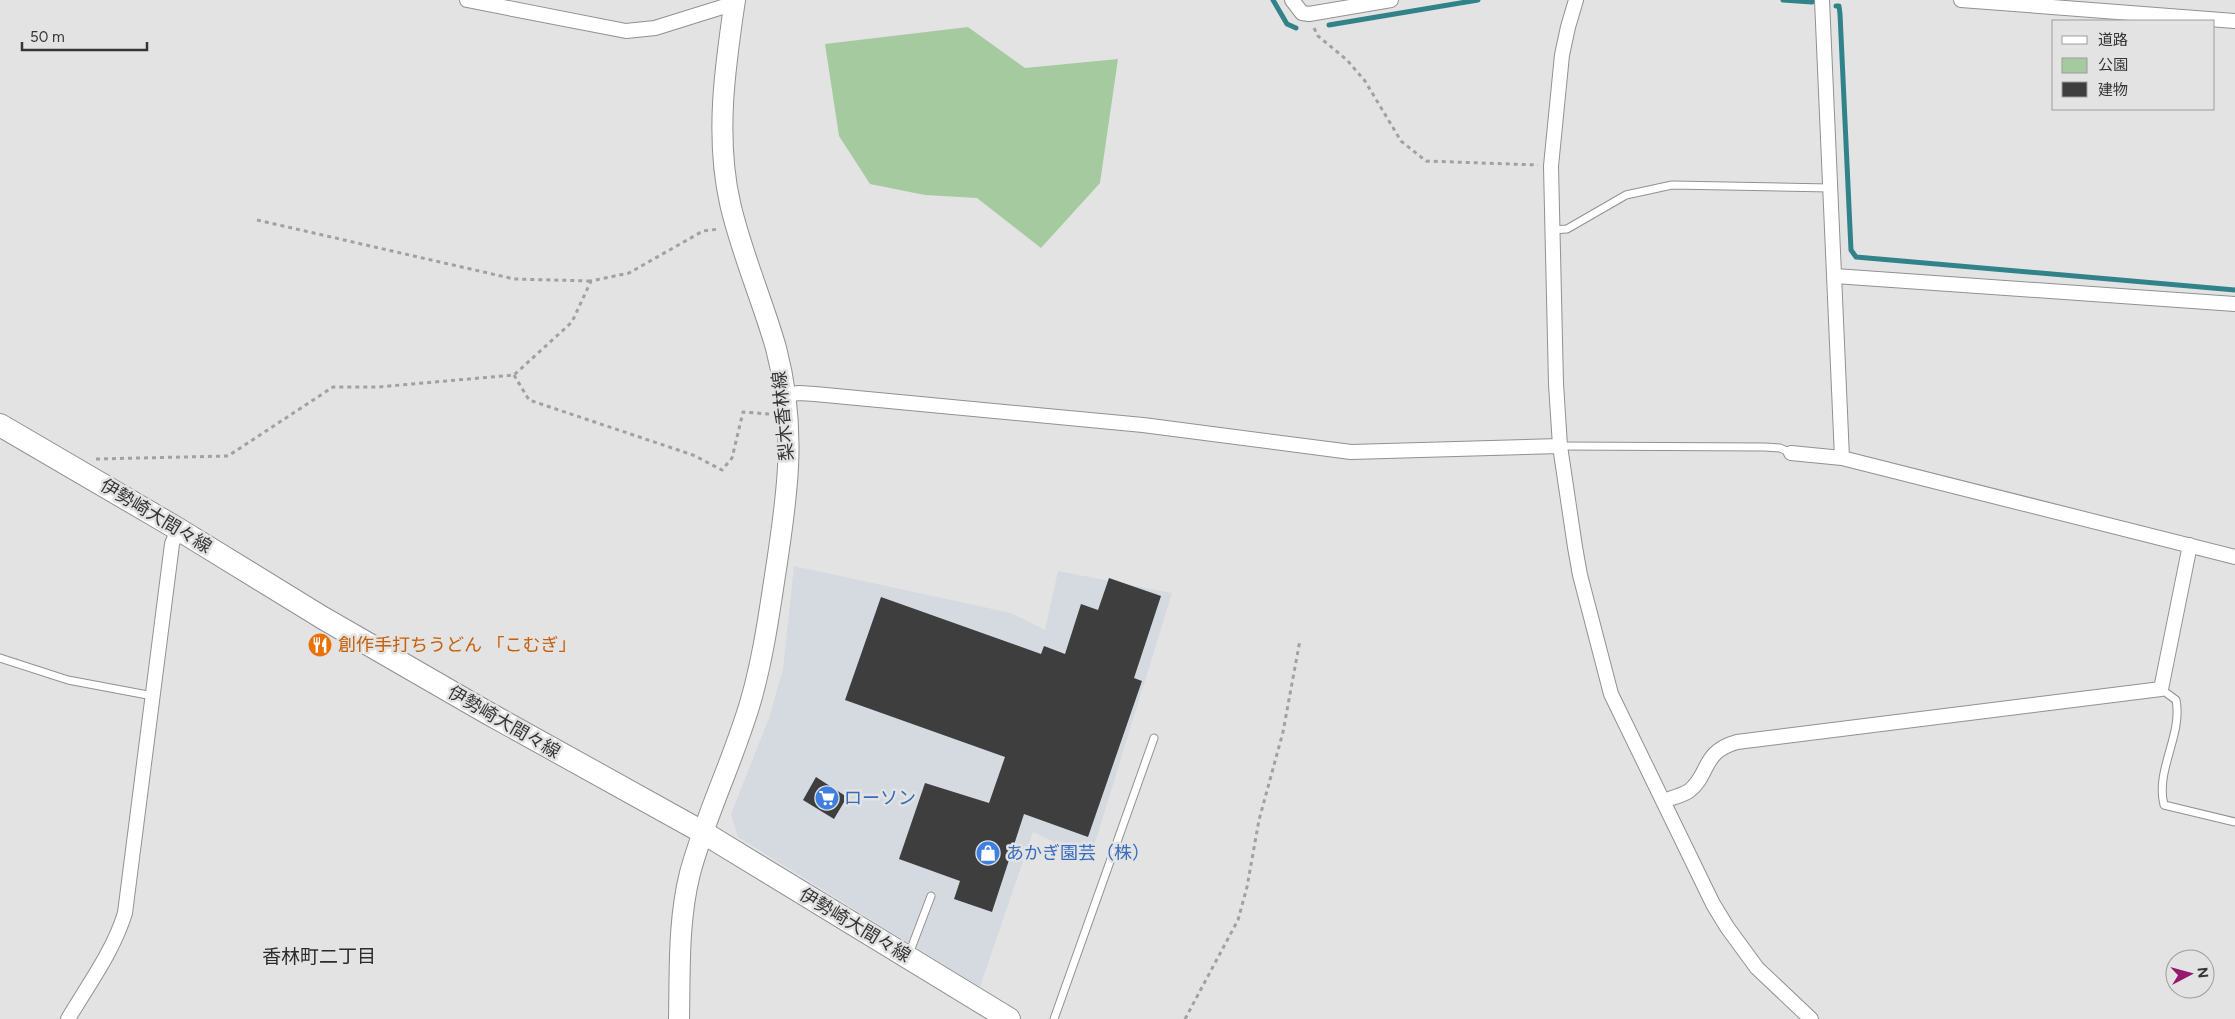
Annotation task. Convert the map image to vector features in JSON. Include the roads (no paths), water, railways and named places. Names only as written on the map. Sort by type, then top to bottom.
[{"type":"main road","name":"梨木香林線","points":[[679,1019],[682,922],[691,872],[751,702],[766,635],[782,529],[788,467],[786,405],[776,349],[726,185],[722,135],[722,98],[737,1]]},
{"type":"main road","name":"伊勢崎大間々線","points":[[0,425],[178,529],[331,623],[567,758],[704,833],[1009,1019]]},
{"type":"street","points":[[467,0],[626,31],[655,28],[737,1]]},
{"type":"street","points":[[1292,0],[1302,13],[1309,14],[1391,0]]},
{"type":"street","points":[[1576,0],[1562,55],[1551,166],[1556,384],[1560,446],[1580,575],[1606,680],[1663,801],[1727,927],[1757,968],[1811,1019]]},
{"type":"street","points":[[1822,0],[1842,458]]},
{"type":"street","points":[[1961,0],[2235,21]]},
{"type":"street","points":[[1835,276],[2235,304]]},
{"type":"street","points":[[786,405],[800,393],[815,394],[1143,425],[1351,452],[1560,446]]},
{"type":"street","points":[[1791,453],[1842,458],[2235,557]]},
{"type":"street","points":[[68,1019],[111,947],[119,932],[125,913],[172,544],[178,529]]},
{"type":"street","points":[[1663,801],[1689,790],[1714,754],[1729,744],[1737,742],[2161,689],[2190,545]]},
{"type":"lane","points":[[1552,230],[1567,228],[1626,195],[1672,185],[1830,188]]},
{"type":"lane","points":[[1560,446],[1765,447],[1780,448],[1791,453]]},
{"type":"lane","points":[[0,658],[68,680],[153,696]]},
{"type":"lane","points":[[2161,689],[2176,700],[2177,708],[2176,722],[2165,774],[2162,799],[2164,805],[2235,822]]},
{"type":"lane","points":[[1054,1019],[1154,738]]},
{"type":"lane","points":[[905,956],[912,946],[931,896]]},
{"type":"waterway","points":[[1273,0],[1287,24],[1296,28]]},
{"type":"waterway","points":[[1329,25],[1478,0]]},
{"type":"waterway","points":[[1783,0],[1812,2]]},
{"type":"waterway","points":[[1836,6],[1839,6],[1840,14],[1851,250],[1856,257],[2235,290]]},
{"type":"place","name":"創作手打ちうどん 「こむぎ」","points":[[320,645]]},
{"type":"place","name":"ローソン","points":[[827,798]]},
{"type":"place","name":"あかぎ園芸（株）","points":[[988,853]]},
{"type":"district","name":"香林町二丁目","points":[[319,956]]}]
